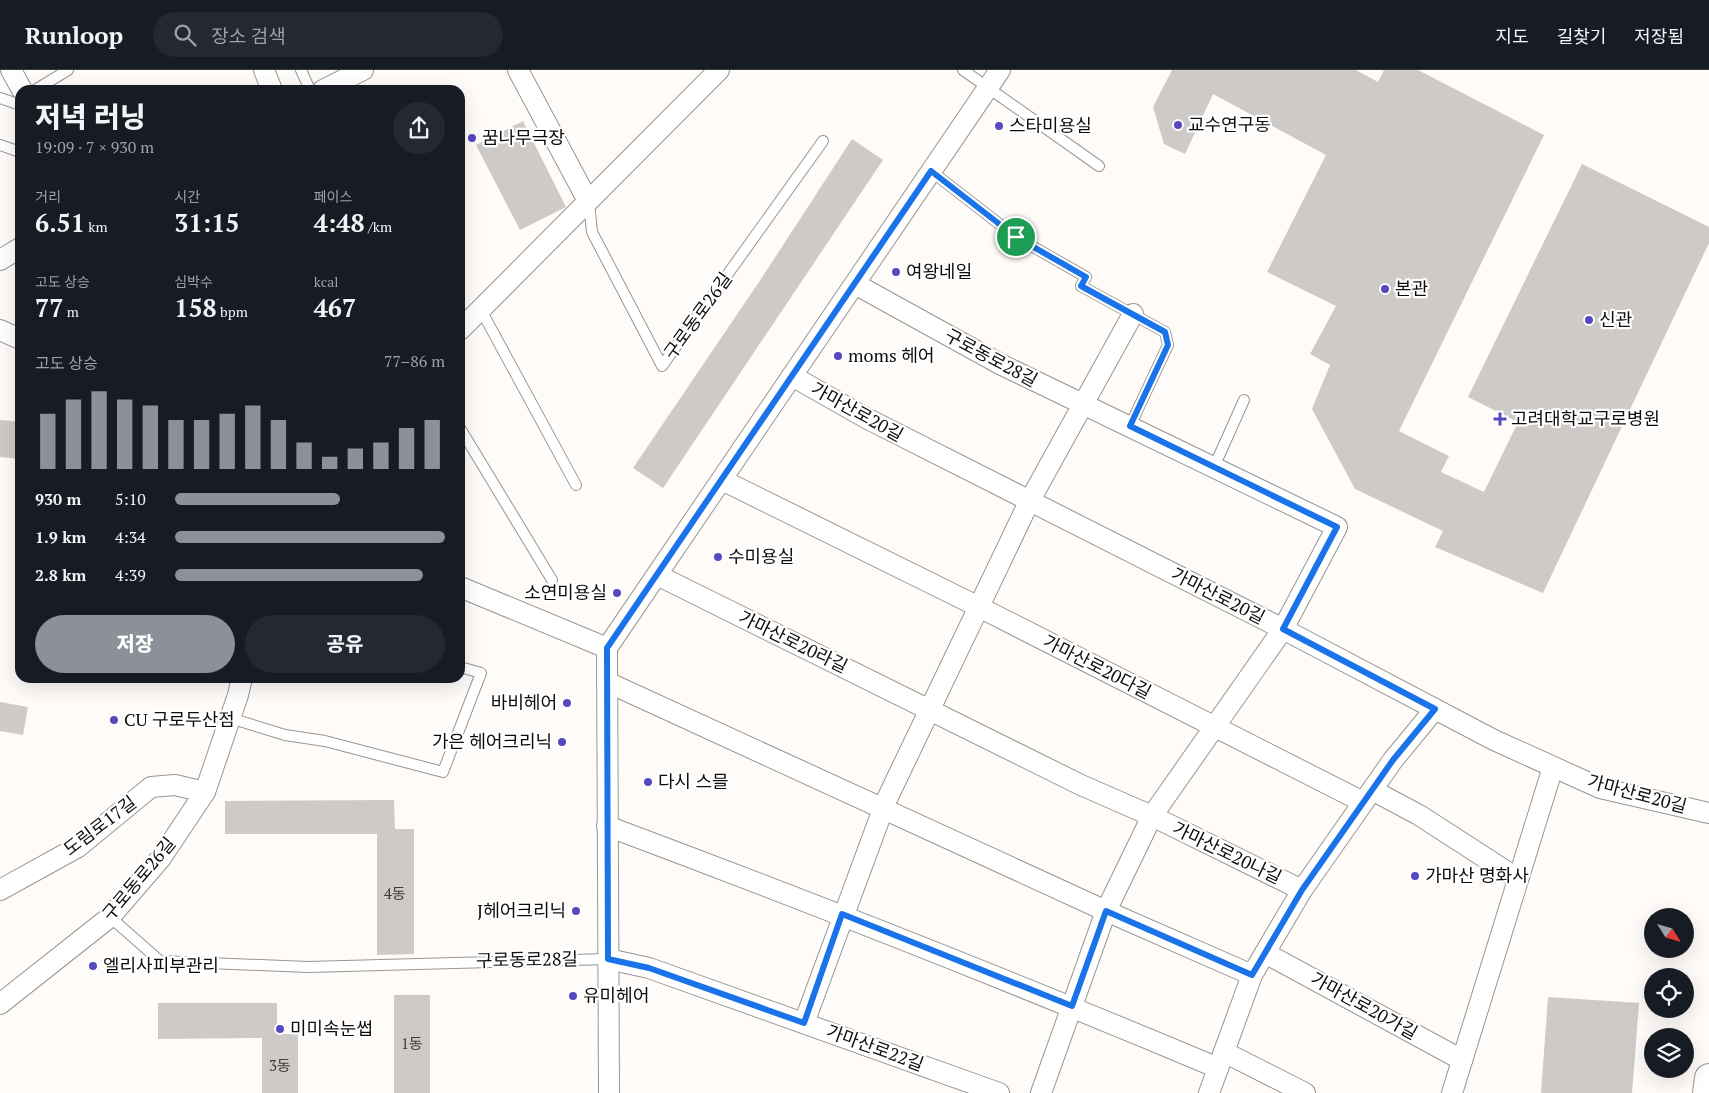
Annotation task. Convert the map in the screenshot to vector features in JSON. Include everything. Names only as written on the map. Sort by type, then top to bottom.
[{"type":"main road","points":[[1707,1093],[1709,1078]]},
{"type":"street","points":[[11,70],[19,85]]},
{"type":"street","points":[[264,70],[270,85]]},
{"type":"street","points":[[334,85],[363,70]]},
{"type":"street","points":[[518,70],[588,201]]},
{"type":"street","points":[[465,325],[718,70]]},
{"type":"street","points":[[609,1093],[607,648],[1000,70]]},
{"type":"street","points":[[0,260],[15,251]]},
{"type":"street","name":"구로동로28길","points":[[855,284],[1000,364],[1337,527],[1283,629]]},
{"type":"street","points":[[804,1023],[842,914],[883,809],[1029,502],[1085,404],[1133,314]]},
{"type":"street","points":[[0,330],[15,337]]},
{"type":"street","name":"가마산로20길","points":[[792,376],[866,418],[1283,629],[1494,740],[1600,788],[1709,813]]},
{"type":"street","points":[[722,480],[980,607]]},
{"type":"street","name":"가마산로20라길","points":[[657,575],[930,709]]},
{"type":"street","points":[[465,589],[607,648]]},
{"type":"street","name":"가마산로20다길","points":[[980,607],[1214,727]]},
{"type":"street","points":[[1041,1093],[1106,911],[1152,816],[1283,629]]},
{"type":"street","points":[[608,682],[1106,911],[1252,975]]},
{"type":"street","name":"구로동로26길","points":[[0,1004],[110,917],[161,858],[205,792],[240,683]]},
{"type":"street","points":[[930,709],[1081,785],[1152,816]]},
{"type":"street","name":"가마산로20나길","points":[[1209,1093],[1252,975],[1302,890],[1393,760],[1435,709]]},
{"type":"street","points":[[1214,727],[1368,796],[1419,815],[1518,879]]},
{"type":"street","points":[[1452,1093],[1553,767]]},
{"type":"street","name":"도림로17길","points":[[0,890],[78,847],[151,787],[175,786],[205,792]]},
{"type":"street","name":"가마산로20나길","points":[[1152,816],[1302,890]]},
{"type":"street","points":[[607,826],[842,914],[1072,1006],[1221,1060],[1305,1093]]},
{"type":"street","name":"가마산로20가길","points":[[1265,953],[1462,1060]]},
{"type":"street","name":"가마산로22길","points":[[608,959],[649,968],[998,1093]]},
{"type":"lane","points":[[43,85],[68,70]]},
{"type":"lane","points":[[301,70],[308,85]]},
{"type":"lane","points":[[962,70],[989,86],[1099,166]]},
{"type":"lane","points":[[0,98],[15,103]]},
{"type":"lane","name":"구로동로26길","points":[[588,201],[592,232],[662,366],[823,141]]},
{"type":"lane","points":[[0,145],[15,150]]},
{"type":"lane","points":[[931,171],[1016,237],[1086,277],[1081,286],[1165,332],[1168,345],[1130,426]]},
{"type":"lane","points":[[481,310],[576,485]]},
{"type":"lane","points":[[1214,467],[1244,400]]},
{"type":"lane","points":[[465,436],[552,580]]},
{"type":"lane","points":[[230,718],[285,735],[324,741],[443,772],[481,673],[465,668]]},
{"type":"lane","name":"구로동로28길","points":[[110,917],[160,961],[308,967],[608,959]]},
{"type":"building","points":[[1172,70],[1356,70],[1378,82],[1384,70],[1418,70],[1544,135],[1399,431],[1449,456],[1441,472],[1484,492],[1518,422],[1468,397],[1582,164],[1709,227],[1709,243],[1543,593],[1435,547],[1443,531],[1355,489],[1312,409],[1330,365],[1310,354],[1336,306],[1267,272],[1326,155],[1213,94],[1185,154],[1164,144],[1153,107]]},
{"type":"building","points":[[523,121],[566,207],[520,230],[476,145]]},
{"type":"building","points":[[852,139],[883,160],[663,488],[633,468],[763,276]]},
{"type":"building","points":[[0,420],[15,422],[15,458],[0,457]]},
{"type":"building","points":[[0,702],[28,707],[23,735],[0,731]]},
{"type":"building","points":[[394,800],[395,829],[414,829],[414,954],[377,955],[377,834],[225,834],[225,801]]},
{"type":"building","points":[[394,995],[430,995],[430,1093],[394,1093]]},
{"type":"building","points":[[1548,997],[1639,1003],[1632,1093],[1541,1093]]},
{"type":"building","points":[[158,1003],[277,1003],[277,1034],[298,1034],[298,1093],[262,1093],[262,1038],[158,1039]]},
{"type":"place","name":"교수연구동","points":[[1178,125]]},
{"type":"place","name":"스타미용실","points":[[999,126]]},
{"type":"place","name":"꿈나무극장","points":[[472,138]]},
{"type":"place","name":"여왕네일","points":[[896,272]]},
{"type":"place","name":"본관","points":[[1385,289]]},
{"type":"place","name":"신관","points":[[1589,320]]},
{"type":"place","name":"moms 헤어","points":[[838,356]]},
{"type":"place","name":"고려대학교구로병원","points":[[1500,419]]},
{"type":"place","name":"수미용실","points":[[718,557]]},
{"type":"place","name":"소연미용실","points":[[617,593]]},
{"type":"place","name":"바비헤어","points":[[567,703]]},
{"type":"place","name":"CU 구로두산점","points":[[114,720]]},
{"type":"place","name":"가은 헤어크리닉","points":[[562,742]]},
{"type":"place","name":"다시 스믈","points":[[648,782]]},
{"type":"place","name":"가마산 명화사","points":[[1415,876]]},
{"type":"place","name":"J헤어크리닉","points":[[576,911]]},
{"type":"place","name":"엘리사피부관리","points":[[93,966]]},
{"type":"place","name":"유미헤어","points":[[573,996]]},
{"type":"place","name":"미미속눈썹","points":[[280,1029]]},
{"type":"route","points":[[931,171],[1016,237],[1086,277],[1081,286],[1165,332],[1168,345],[1130,426],[1337,527],[1283,629],[1435,709],[1393,760],[1302,890],[1252,975],[1106,911],[1072,1006],[842,914],[804,1023],[649,968],[608,959],[607,648],[931,171]]}]
